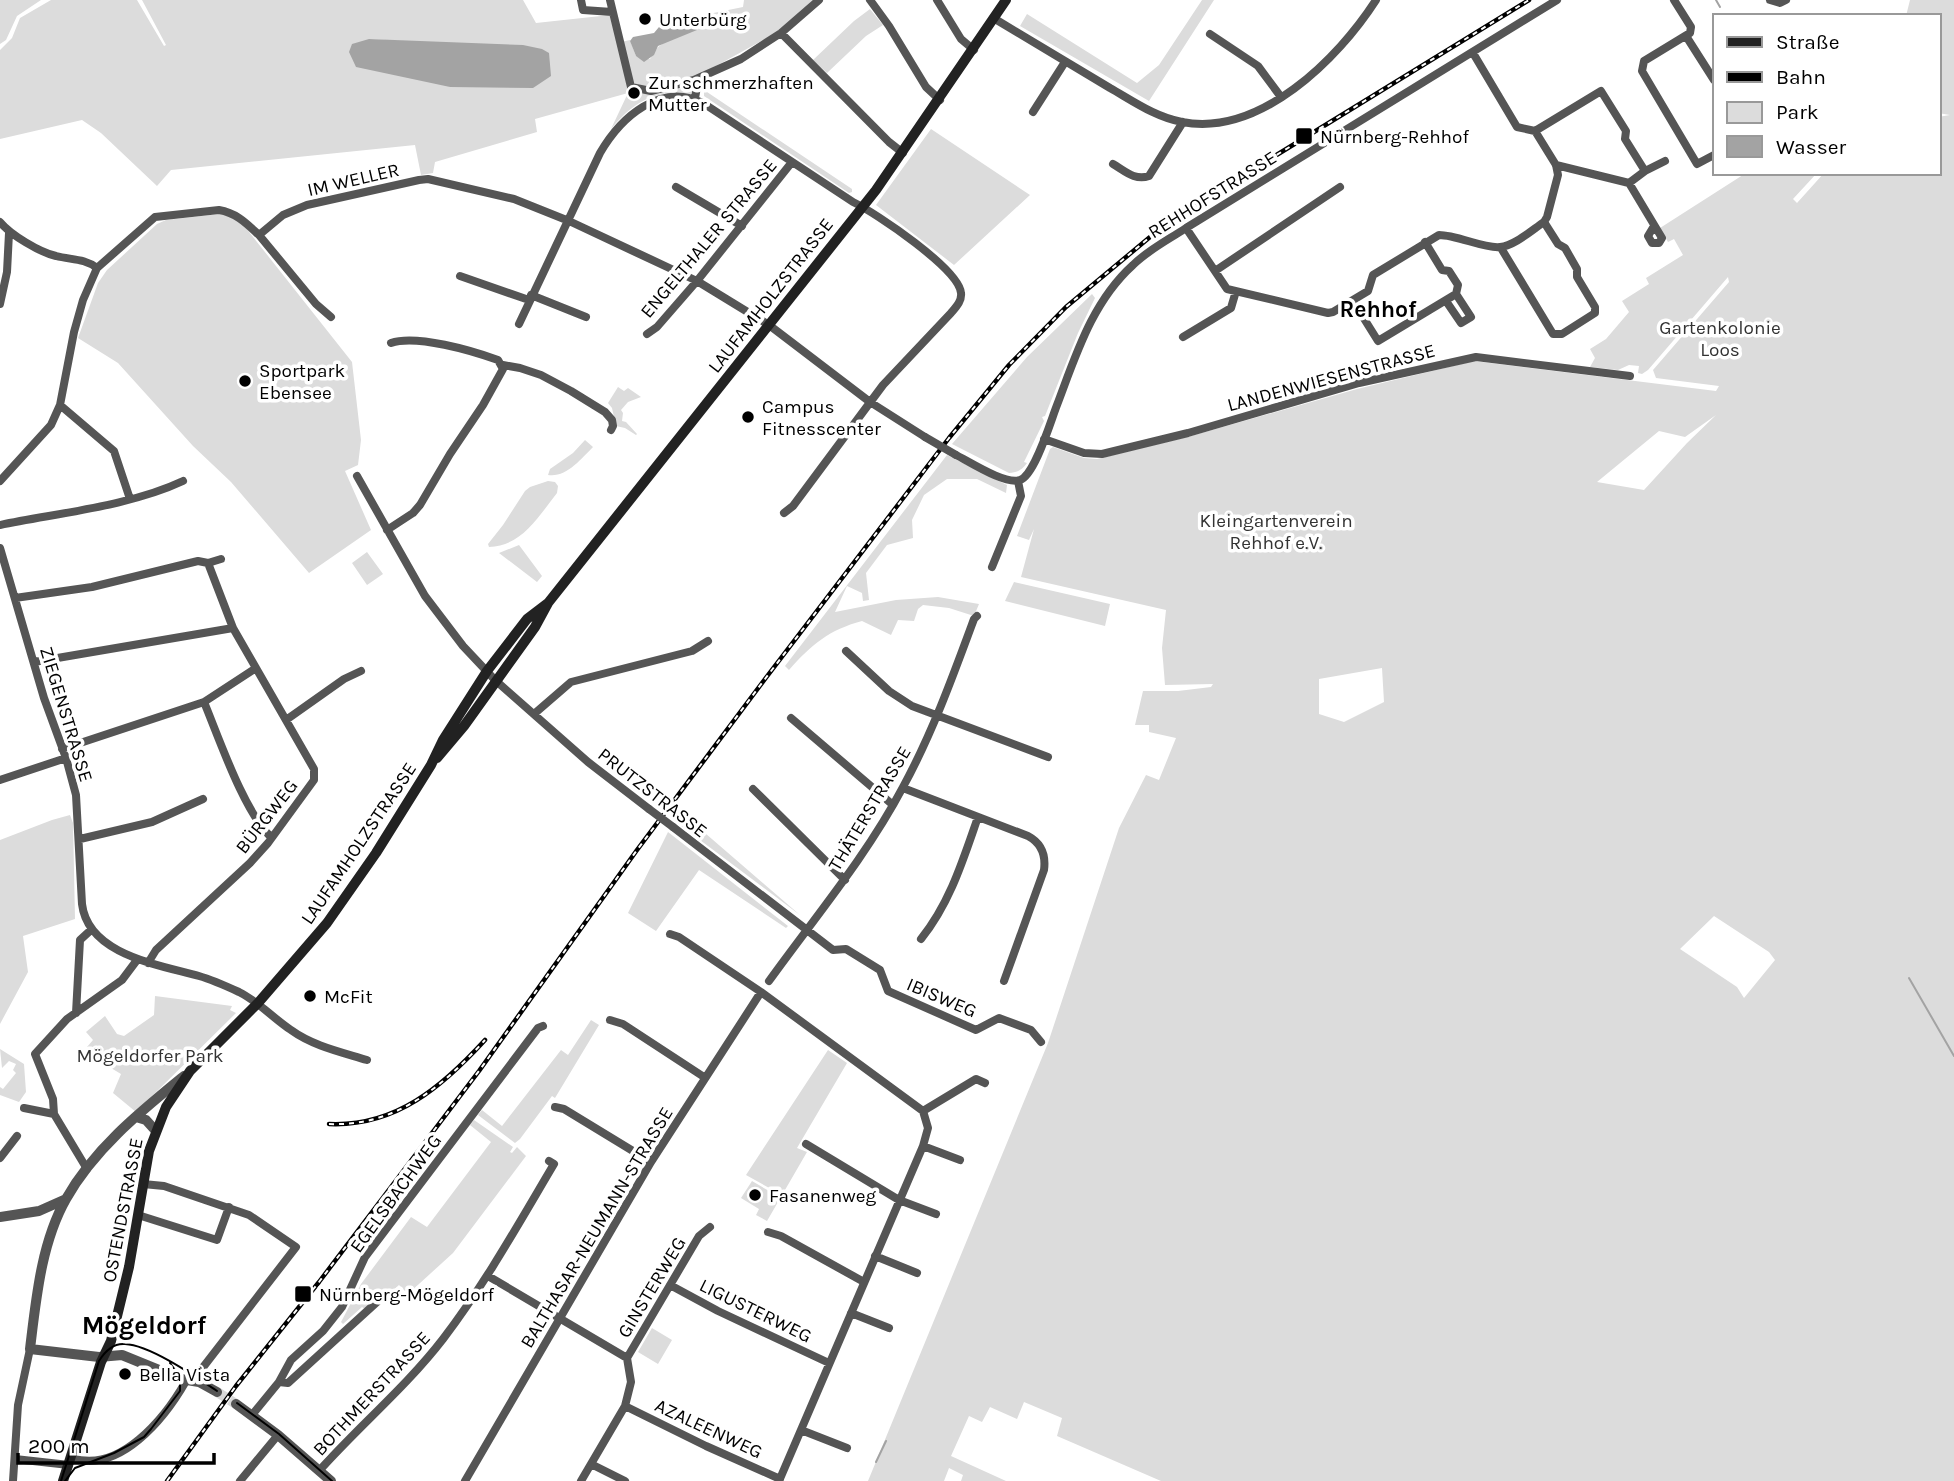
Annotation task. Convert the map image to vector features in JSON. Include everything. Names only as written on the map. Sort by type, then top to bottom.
[{"type":"main road","name":"LAUFAMHOLZSTRASSE","points":[[190,1072],[258,1003],[334,914],[376,853],[430,765],[449,746],[527,619],[548,603],[863,207],[940,100],[1006,0]]},
{"type":"main road","name":"OSTENDSTRASSE","points":[[63,1481],[103,1357],[111,1341],[124,1289],[155,1130],[170,1100],[190,1072]]},
{"type":"street","points":[[581,0],[583,10],[612,12]]},
{"type":"street","points":[[610,0],[631,87],[651,91],[694,80],[741,59],[781,33],[819,0]]},
{"type":"street","points":[[870,0],[927,89],[940,100]]},
{"type":"street","points":[[937,0],[961,39],[974,50]]},
{"type":"street","points":[[995,19],[1142,107],[1184,122],[1204,123],[1234,118],[1281,97],[1304,82],[1334,54],[1376,0]]},
{"type":"street","name":"REHHOFSTRASSE","points":[[992,567],[1021,496],[1018,481],[1028,476],[1081,341],[1104,299],[1134,264],[1186,228],[1557,0]]},
{"type":"street","points":[[1674,0],[1691,27],[1690,33],[1644,61],[1642,71],[1697,164],[1713,156]]},
{"type":"street","points":[[1770,0],[1786,0]]},
{"type":"street","points":[[781,33],[903,153]]},
{"type":"street","points":[[1210,34],[1258,66],[1281,97]]},
{"type":"street","points":[[1686,36],[1713,78]]},
{"type":"street","points":[[1473,53],[1517,127],[1535,131],[1601,91],[1626,131],[1625,139],[1645,171]]},
{"type":"street","points":[[1033,112],[1065,62]]},
{"type":"street","points":[[694,80],[697,87],[695,99]]},
{"type":"street","points":[[519,324],[600,153],[611,135],[651,101],[674,96],[695,99],[876,215],[948,270],[961,292],[958,305],[870,402],[793,506],[784,513]]},
{"type":"street","points":[[1113,164],[1133,176],[1149,176],[1184,122]]},
{"type":"street","points":[[1186,228],[1227,289],[1328,313],[1368,291],[1373,275],[1438,235],[1501,248],[1544,222],[1558,175],[1556,165],[1535,131]]},
{"type":"street","points":[[1629,184],[1645,171],[1665,161]]},
{"type":"street","name":"ENGELTHALER STRASSE","points":[[647,334],[657,327],[697,281],[792,162]]},
{"type":"street","points":[[1556,165],[1629,184],[1654,226]]},
{"type":"street","name":"IM WELLER","points":[[260,235],[283,215],[307,205],[428,179],[514,199],[569,221],[697,281],[769,325]]},
{"type":"street","points":[[676,187],[742,226]]},
{"type":"street","points":[[1215,271],[1340,187]]},
{"type":"street","points":[[0,481],[51,425],[60,405],[83,300],[97,268],[155,217],[219,210],[238,216],[260,235],[316,304],[331,317]]},
{"type":"street","points":[[0,222],[9,233],[53,256],[88,261],[97,268]]},
{"type":"street","points":[[1501,248],[1553,334],[1562,334],[1595,313],[1595,307],[1577,277],[1577,269],[1565,248],[1558,244],[1544,222]]},
{"type":"street","points":[[0,304],[8,272],[9,233]]},
{"type":"street","points":[[1353,301],[1378,341],[1456,294],[1458,285],[1449,271],[1442,270],[1425,242]]},
{"type":"street","points":[[460,276],[586,317]]},
{"type":"street","points":[[1183,337],[1231,308],[1236,290]]},
{"type":"street","points":[[1446,301],[1461,323],[1471,317],[1456,294]]},
{"type":"street","points":[[769,325],[870,402],[925,437],[1005,480],[1018,481]]},
{"type":"street","points":[[390,343],[405,340],[450,346],[541,375],[606,412],[612,420],[611,430]]},
{"type":"street","name":"LANDENWIESENSTRASSE","points":[[1044,439],[1084,453],[1102,454],[1188,433],[1359,383],[1476,357],[1630,376]]},
{"type":"street","points":[[387,530],[413,513],[420,505],[450,453],[483,405],[503,365]]},
{"type":"street","points":[[60,405],[114,451],[130,499]]},
{"type":"street","name":"PRUTZSTRASSE","points":[[357,476],[435,611],[491,676],[588,762],[805,931]]},
{"type":"street","points":[[0,525],[130,499],[183,481]]},
{"type":"street","name":"ZIEGENSTRASSE","points":[[0,551],[76,795],[83,912],[92,929]]},
{"type":"street","points":[[15,598],[92,587],[198,561],[220,559]]},
{"type":"street","name":"BÜRGWEG","points":[[148,963],[156,950],[250,863],[305,794],[316,775],[233,628],[208,562]]},
{"type":"street","name":"THÄTERSTRASSE","points":[[805,931],[845,880],[903,788],[977,616]]},
{"type":"street","points":[[34,662],[233,628]]},
{"type":"street","points":[[534,715],[571,682],[692,651],[708,641]]},
{"type":"street","points":[[846,650],[889,691],[912,706],[1048,757]]},
{"type":"street","points":[[62,749],[204,702],[256,668]]},
{"type":"street","points":[[286,720],[344,679],[361,671]]},
{"type":"street","points":[[204,702],[234,776],[262,828],[271,836]]},
{"type":"street","points":[[791,718],[893,805]]},
{"type":"street","points":[[0,780],[66,758]]},
{"type":"street","points":[[903,788],[1034,840],[1041,849],[1045,862],[1004,981]]},
{"type":"street","points":[[753,789],[845,880]]},
{"type":"street","points":[[80,839],[152,822],[203,799]]},
{"type":"street","points":[[921,939],[953,887],[978,817]]},
{"type":"street","points":[[76,1013],[80,940],[92,929],[110,944],[137,960],[202,977],[258,1003],[296,1033],[320,1045],[367,1060]]},
{"type":"street","points":[[769,981],[805,931]]},
{"type":"street","name":"IBISWEG","points":[[805,931],[833,950],[846,949],[880,970],[888,991],[900,997],[976,1030],[999,1018],[1031,1030],[1041,1042]]},
{"type":"street","points":[[670,934],[679,937],[761,992],[923,1111],[928,1128],[923,1146],[779,1480]]},
{"type":"street","points":[[87,1169],[54,1111],[53,1099],[35,1054],[67,1019],[122,980],[137,960]]},
{"type":"street","name":"BALTHASAR-NEUMANN-STRASSE","points":[[465,1481],[651,1162],[761,992]]},
{"type":"street","points":[[610,1020],[623,1024],[704,1077]]},
{"type":"street","name":"EGELSBACHWEG","points":[[252,1415],[279,1382],[291,1360],[323,1331],[342,1307],[365,1257],[538,1028],[543,1026]]},
{"type":"street","name":"LAUFAMHOLZSTRASSE","points":[[30,1349],[38,1284],[55,1223],[66,1199],[103,1148],[190,1072]]},
{"type":"street","points":[[923,1111],[976,1079],[985,1083]]},
{"type":"street","points":[[555,1107],[564,1109],[651,1162]]},
{"type":"street","points":[[24,1108],[54,1111]]},
{"type":"street","points":[[136,1117],[146,1120],[155,1130]]},
{"type":"street","points":[[0,1158],[17,1136]]},
{"type":"street","points":[[806,1144],[899,1199],[936,1214]]},
{"type":"street","points":[[923,1146],[960,1160]]},
{"type":"street","name":"BOTHMERSTRASSE","points":[[319,1471],[442,1341],[488,1276],[554,1164],[549,1161]]},
{"type":"street","points":[[143,1184],[163,1186],[257,1218],[296,1247],[204,1366],[199,1382]]},
{"type":"street","points":[[0,1217],[39,1211],[66,1199]]},
{"type":"street","points":[[138,1215],[217,1240],[229,1207]]},
{"type":"street","points":[[39,1211],[55,1223]]},
{"type":"street","name":"GINSTERWEG","points":[[581,1481],[625,1406],[631,1382],[627,1358],[699,1237],[710,1227]]},
{"type":"street","points":[[768,1232],[781,1236],[864,1282]]},
{"type":"street","points":[[875,1255],[916,1273]]},
{"type":"street","points":[[488,1276],[627,1358]]},
{"type":"street","name":"LIGUSTERWEG","points":[[670,1285],[829,1363]]},
{"type":"street","points":[[279,1382],[288,1384],[377,1302]]},
{"type":"street","points":[[851,1313],[889,1328]]},
{"type":"street","points":[[13,1481],[18,1405],[30,1349],[103,1357],[122,1355],[186,1381],[199,1382],[217,1392]]},
{"type":"street","points":[[15,1459],[97,1461],[144,1437],[186,1381]]},
{"type":"street","points":[[236,1404],[278,1435],[331,1481]]},
{"type":"street","name":"AZALEENWEG","points":[[625,1406],[779,1480]]},
{"type":"street","points":[[801,1430],[847,1448]]},
{"type":"street","points":[[240,1481],[278,1435]]},
{"type":"street","points":[[591,1464],[625,1481]]},
{"type":"green space","points":[[0,0],[41,0],[17,16],[6,40],[0,44]]},
{"type":"green space","points":[[51,0],[137,0],[164,46],[166,45],[142,0],[523,0],[536,23],[610,15],[617,43],[630,40],[636,56],[650,59],[658,47],[692,22],[684,19],[743,7],[744,0],[814,0],[781,30],[687,82],[694,89],[692,94],[669,93],[651,97],[630,110],[611,129],[628,93],[535,119],[537,132],[435,162],[433,173],[421,175],[415,145],[171,170],[157,186],[101,133],[82,120],[0,139],[0,50],[12,38],[20,18]],"holes":[[[369,39],[437,43],[465,86],[450,87]]]},
{"type":"green space","points":[[1202,0],[1214,0],[1149,101],[1020,26],[1027,14],[1137,83],[1159,65]]},
{"type":"green space","points":[[1910,0],[1954,0],[1954,1481],[1161,1481],[1057,1436],[1062,1418],[1024,1402],[1017,1419],[990,1407],[982,1422],[969,1416],[951,1456],[1006,1481],[961,1481],[963,1475],[949,1468],[944,1481],[868,1481],[1048,1043],[1119,828],[1146,775],[1159,780],[1176,738],[1149,732],[1149,725],[1135,725],[1143,691],[1178,691],[1211,687],[1213,684],[1165,685],[1162,648],[1166,610],[1021,577],[1034,529],[1029,540],[1017,536],[1050,449],[1053,447],[1084,458],[1097,459],[1191,436],[1357,389],[1474,361],[1716,391],[1719,386],[1656,378],[1653,370],[1729,282],[1728,277],[1642,374],[1638,373],[1639,366],[1629,365],[1618,370],[1590,367],[1595,358],[1590,349],[1606,339],[1629,312],[1622,301],[1649,284],[1646,278],[1683,255],[1674,239],[1668,242],[1660,228],[1743,175],[1815,175],[1793,199],[1797,203],[1822,175],[1940,175],[1940,117],[1950,115],[1940,113],[1940,14],[1906,14]],"holes":[[[1716,415],[1644,490],[1597,482],[1659,431],[1685,437]],[[1382,668],[1384,702],[1344,722],[1319,714],[1319,679]],[[1714,916],[1769,952],[1775,960],[1744,998],[1737,987],[1680,949]]]},
{"type":"green space","points":[[870,9],[883,25],[866,36],[827,73],[813,60]]},
{"type":"green space","points":[[704,90],[852,189],[852,192],[849,193],[704,96]]},
{"type":"green space","points":[[931,129],[1030,195],[954,265],[876,205]]},
{"type":"green space","name":"Sportpark Ebensee","points":[[220,214],[238,218],[352,362],[361,440],[358,465],[345,471],[371,530],[309,573],[231,482],[193,446],[118,363],[78,338],[98,283],[107,270],[157,224],[166,220]]},
{"type":"green space","points":[[1092,294],[1095,298],[1045,416],[1042,417],[1044,421],[1024,462],[1027,463],[1017,471],[1009,473],[952,444],[1027,357]]},
{"type":"green space","points":[[618,387],[624,391],[628,388],[641,397],[628,402],[621,410],[622,421],[626,422],[636,435],[616,426],[612,408],[608,403]]},
{"type":"green space","points":[[585,440],[593,447],[578,462],[561,474],[548,475],[550,469],[573,453]]},
{"type":"green space","points":[[947,455],[1007,485],[1006,493],[977,479],[947,479],[924,495],[912,520],[913,538],[887,545],[866,573],[869,600],[863,601],[862,593],[847,586],[835,612],[896,600],[938,597],[979,604],[974,616],[949,608],[923,605],[918,609],[914,621],[898,620],[891,635],[862,621],[822,639],[789,670],[785,666]]},
{"type":"green space","points":[[548,481],[555,482],[558,486],[557,493],[528,529],[511,542],[489,547],[488,544],[525,491]]},
{"type":"green space","points":[[519,545],[542,576],[537,582],[499,553]]},
{"type":"green space","points":[[367,552],[383,574],[367,585],[352,563]]},
{"type":"green space","points":[[1014,582],[1110,604],[1105,626],[1005,601]]},
{"type":"green space","points":[[683,814],[800,915],[676,822]]},
{"type":"green space","points":[[70,815],[73,823],[75,919],[23,936],[28,972],[0,1024],[0,840]]},
{"type":"green space","points":[[668,832],[788,926],[786,928],[699,870],[656,931],[628,913]]},
{"type":"green space","name":"Mögeldorfer Park","points":[[155,996],[232,1006],[230,1010],[236,1013],[136,1112],[113,1093],[121,1074],[101,1062],[87,1047],[93,1040],[86,1032],[105,1016],[117,1034],[124,1036],[154,1015]]},
{"type":"green space","points":[[591,1020],[599,1025],[555,1098],[552,1096],[520,1139],[515,1143],[478,1115],[482,1110],[502,1126],[561,1050],[568,1055]]},
{"type":"green space","points":[[0,1049],[24,1064],[26,1092],[19,1102],[0,1095],[0,1087],[3,1089],[16,1073],[13,1070],[16,1064],[9,1061],[2,1068]]},
{"type":"green space","points":[[828,1050],[847,1063],[797,1148],[807,1152],[767,1221],[756,1215],[759,1209],[741,1198],[752,1181],[769,1191],[771,1189],[746,1175]]},
{"type":"green space","points":[[474,1120],[513,1147],[510,1152],[517,1147],[526,1156],[453,1253],[408,1294],[399,1285],[378,1304],[366,1310],[362,1307],[343,1324],[341,1322],[361,1284],[411,1217],[427,1227],[491,1142],[470,1125]]},
{"type":"green space","points":[[652,1328],[672,1340],[658,1364],[638,1352]]},
{"type":"water","points":[[684,20],[692,22],[697,30],[658,46],[654,55],[644,62],[636,56],[630,41],[633,37],[654,33],[659,27]]},
{"type":"water","points":[[369,39],[523,45],[549,53],[551,76],[533,88],[450,87],[356,67],[349,52],[352,44]]},
{"type":"waterway","points":[[1716,0],[1720,7]]},
{"type":"waterway","points":[[1909,978],[1954,1056]]},
{"type":"waterway","points":[[876,1462],[886,1441]]},
{"type":"tunnel","points":[[217,1392],[236,1404]]},
{"type":"tram line","points":[[61,1481],[99,1361],[113,1346],[125,1344],[147,1350],[217,1391]]},
{"type":"tram line","points":[[65,1481],[75,1468],[114,1453],[144,1437],[180,1391],[180,1377],[170,1363]]},
{"type":"tram line","points":[[237,1403],[279,1434],[332,1481]]},
{"type":"railway","points":[[167,1481],[236,1386],[319,1282],[479,1071],[637,850],[765,679],[949,438],[1009,365],[1066,307],[1150,237],[1213,194],[1529,0]]},
{"type":"railway","points":[[329,1124],[376,1119],[397,1111],[435,1088],[485,1040]]},
{"type":"place","name":"Unterbürg","points":[[645,19]]},
{"type":"place","name":"Zur schmerzhaften Mutter","points":[[634,93]]},
{"type":"place","name":"Nürnberg-Rehhof","points":[[1304,136]]},
{"type":"place","name":"Sportpark Ebensee","points":[[245,381]]},
{"type":"place","name":"Campus Fitnesscenter","points":[[748,417]]},
{"type":"place","name":"McFit","points":[[310,996]]},
{"type":"place","name":"Fasanenweg","points":[[755,1195]]},
{"type":"place","name":"Nürnberg-Mögeldorf","points":[[303,1294]]},
{"type":"place","name":"Bella Vista","points":[[125,1374]]},
{"type":"district","name":"Rehhof","points":[[1378,309]]},
{"type":"district","name":"Mögeldorf","points":[[144,1325]]},
{"type":"park label","name":"Gartenkolonie Loos","points":[[1720,338]]},
{"type":"park label","name":"Kleingartenverein Rehhof e.V.","points":[[1276,531]]}]
